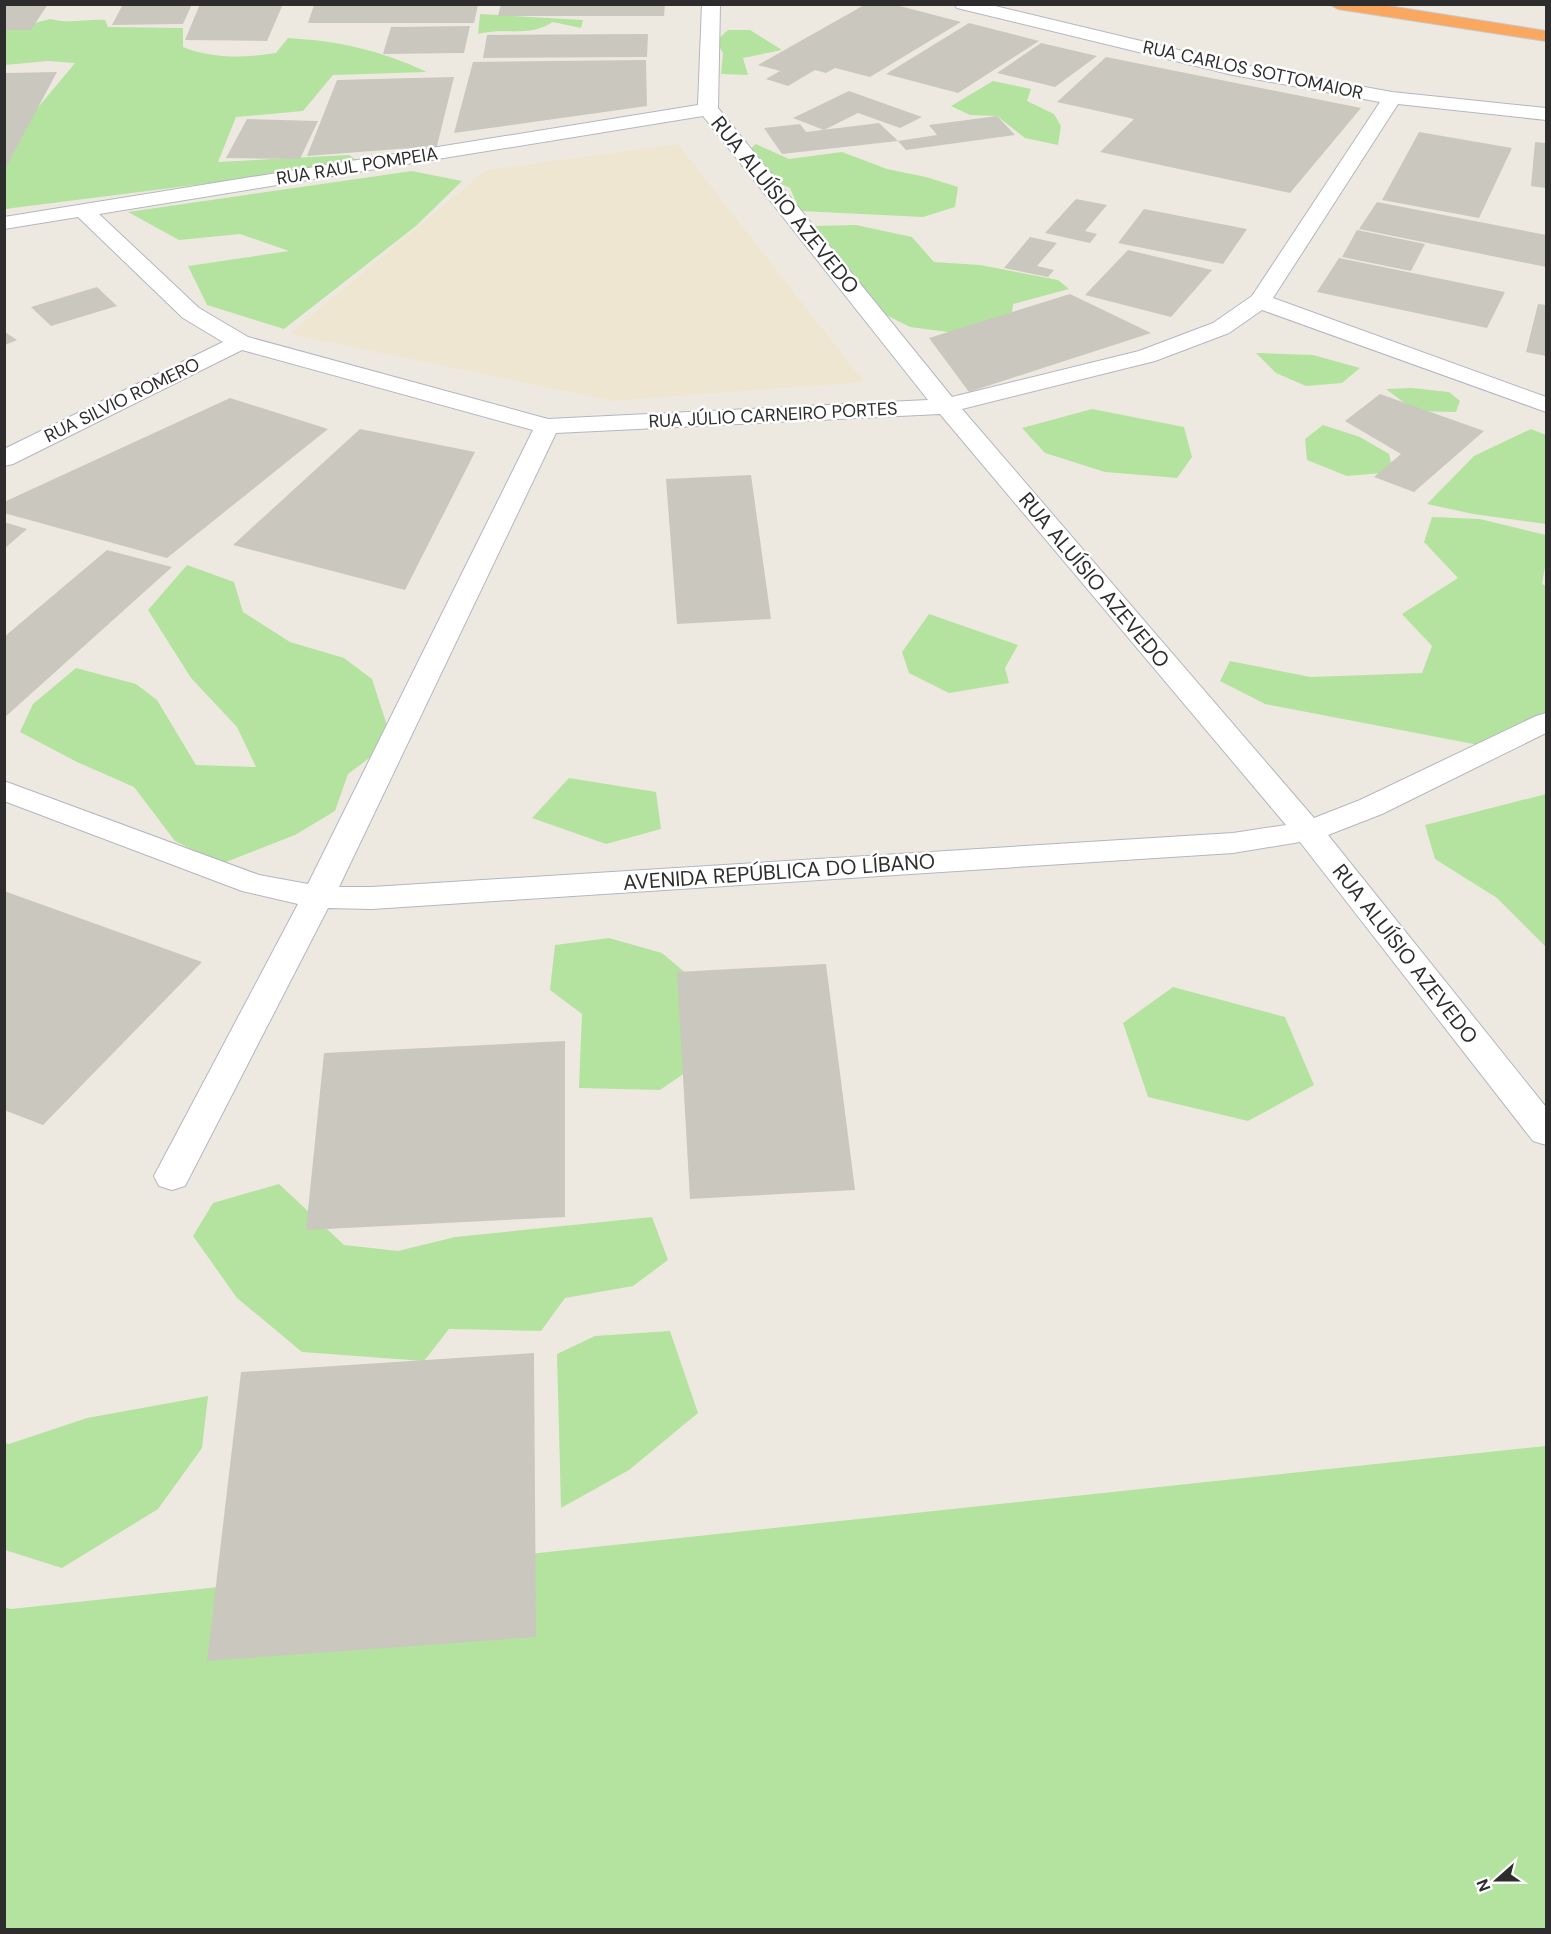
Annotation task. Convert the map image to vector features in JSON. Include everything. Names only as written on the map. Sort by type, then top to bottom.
[{"type":"highway","points":[[1338,4],[1546,36]]},
{"type":"highway","points":[[1448,4],[1546,19]]},
{"type":"street","name":"RUA ALUÍSIO AZEVEDO","points":[[711,4],[708,109],[946,406],[1308,831],[1546,1132]]},
{"type":"street","name":"RUA CARLOS SOTTOMAIOR","points":[[963,4],[1233,69],[1392,98],[1546,114]]},
{"type":"street","name":"RUA JÚLIO CARNEIRO PORTES","points":[[84,211],[191,313],[240,342],[547,426],[946,406],[1147,356],[1221,328],[1260,301],[1392,98]]},
{"type":"street","name":"RUA RAUL POMPEIA","points":[[4,223],[708,109]]},
{"type":"street","points":[[1260,301],[1546,405]]},
{"type":"street","name":"RUA SILVIO ROMERO","points":[[4,459],[240,342]]},
{"type":"street","points":[[172,1176],[318,897],[547,426]]},
{"type":"street","name":"AVENIDA REPÚBLICA DO LÍBANO","points":[[4,790],[253,884],[318,897],[372,898],[1233,843],[1308,831],[1371,807],[1546,722]]},
{"type":"shaded area","points":[[678,144],[864,382],[613,401],[289,334],[486,170]]},
{"type":"green space","points":[[480,14],[583,20],[581,28],[553,22],[534,30],[478,34]]},
{"type":"green space","points":[[50,19],[105,20],[108,27],[183,28],[183,47],[217,55],[252,56],[276,53],[288,38],[325,41],[376,52],[427,72],[333,75],[303,111],[236,117],[218,162],[349,155],[362,164],[5,209],[5,147],[75,63],[48,61],[5,65],[5,27],[27,25]]},
{"type":"green space","points":[[728,30],[750,30],[782,50],[743,58],[748,75],[721,74],[723,53],[716,41]]},
{"type":"green space","points":[[993,81],[1031,89],[1027,101],[1054,114],[1061,126],[1058,145],[1025,138],[997,116],[970,115],[951,106]]},
{"type":"green space","points":[[756,144],[789,159],[842,152],[887,169],[926,177],[958,187],[955,207],[923,217],[800,211],[790,188],[768,178],[744,154]]},
{"type":"green space","points":[[412,171],[462,181],[416,226],[284,329],[207,305],[188,266],[289,251],[240,234],[179,240],[128,212]]},
{"type":"green space","points":[[856,225],[912,237],[934,262],[980,265],[1058,280],[1069,289],[1013,304],[1011,322],[971,335],[910,327],[882,313],[812,226]]},
{"type":"green space","points":[[1256,353],[1313,355],[1360,368],[1342,383],[1306,386],[1276,373]]},
{"type":"green space","points":[[1412,388],[1449,392],[1460,401],[1456,412],[1415,411],[1386,389]]},
{"type":"green space","points":[[1092,409],[1184,427],[1192,457],[1177,478],[1105,472],[1045,453],[1022,428]]},
{"type":"green space","points":[[1323,425],[1360,437],[1389,454],[1393,472],[1347,476],[1307,460],[1305,439]]},
{"type":"green space","points":[[1531,429],[1546,435],[1546,524],[1473,514],[1427,504],[1474,456]]},
{"type":"green space","points":[[1432,517],[1480,519],[1546,535],[1546,561],[1542,584],[1546,586],[1546,724],[1510,751],[1265,704],[1220,681],[1230,661],[1311,677],[1422,673],[1432,646],[1402,614],[1458,578],[1424,542]]},
{"type":"green space","points":[[187,565],[234,582],[243,612],[290,642],[344,658],[372,679],[392,741],[348,774],[335,811],[295,835],[221,864],[175,841],[134,787],[77,762],[20,732],[33,704],[76,668],[136,684],[157,700],[196,765],[256,767],[237,727],[191,678],[148,610]]},
{"type":"green space","points":[[929,614],[1018,645],[1005,668],[1009,683],[949,693],[909,673],[902,652]]},
{"type":"green space","points":[[569,778],[656,792],[661,829],[606,844],[532,818]]},
{"type":"green space","points":[[1546,794],[1545,946],[1497,898],[1435,859],[1425,825]]},
{"type":"green space","points":[[609,938],[662,953],[713,996],[711,1055],[660,1090],[579,1088],[582,1014],[550,990],[555,945]]},
{"type":"green space","points":[[1173,987],[1285,1017],[1314,1085],[1248,1121],[1148,1097],[1123,1023]]},
{"type":"green space","points":[[279,1184],[344,1245],[398,1251],[455,1237],[652,1217],[668,1260],[633,1286],[565,1298],[541,1331],[449,1329],[424,1361],[302,1352],[237,1298],[193,1236],[213,1203]]},
{"type":"green space","points":[[670,1331],[698,1413],[629,1470],[561,1508],[557,1354],[595,1336]]},
{"type":"green space","points":[[208,1396],[202,1448],[158,1509],[62,1568],[5,1550],[5,1443],[9,1444],[87,1418]]},
{"type":"green space","points":[[1546,1446],[1546,1929],[5,1929],[4,1607],[11,1609]]},
{"type":"building","points":[[4,4],[48,4],[31,30],[4,30]]},
{"type":"building","points":[[123,4],[192,4],[183,24],[112,25]]},
{"type":"building","points":[[200,4],[283,4],[267,41],[185,40]]},
{"type":"building","points":[[501,4],[665,4],[664,16],[498,16]]},
{"type":"building","points":[[866,4],[892,4],[961,22],[870,77],[835,68],[826,73],[815,70],[788,86],[766,79],[780,71],[758,65]]},
{"type":"building","points":[[314,5],[478,5],[474,23],[308,23]]},
{"type":"building","points":[[969,23],[1039,41],[958,93],[886,74]]},
{"type":"building","points":[[470,26],[464,53],[383,54],[391,27]]},
{"type":"building","points":[[648,34],[647,57],[483,58],[487,35]]},
{"type":"building","points":[[1041,43],[1097,56],[1055,87],[997,73]]},
{"type":"building","points":[[1106,57],[1361,108],[1290,193],[1100,152],[1134,119],[1057,102]]},
{"type":"building","points":[[646,60],[647,106],[454,133],[473,62]]},
{"type":"building","points":[[57,72],[4,171],[4,73]]},
{"type":"building","points":[[454,77],[437,146],[307,156],[337,80]]},
{"type":"building","points":[[849,91],[922,117],[900,128],[858,113],[824,130],[793,118]]},
{"type":"building","points":[[997,116],[1015,135],[906,150],[898,141],[937,135],[929,125]]},
{"type":"building","points":[[247,119],[318,121],[300,159],[226,158]]},
{"type":"building","points":[[879,123],[898,141],[782,154],[764,128],[800,124],[806,132]]},
{"type":"building","points":[[1419,132],[1512,148],[1479,218],[1382,200]]},
{"type":"building","points":[[1535,142],[1546,143],[1546,188],[1531,186]]},
{"type":"building","points":[[1076,199],[1107,205],[1085,231],[1097,234],[1090,243],[1045,233]]},
{"type":"building","points":[[1377,202],[1546,235],[1546,267],[1359,229]]},
{"type":"building","points":[[1144,209],[1247,229],[1223,264],[1118,243]]},
{"type":"building","points":[[1357,230],[1425,244],[1411,271],[1342,257]]},
{"type":"building","points":[[1030,237],[1057,243],[1037,266],[1054,270],[1048,277],[1004,268]]},
{"type":"building","points":[[1128,250],[1212,270],[1171,317],[1085,295]]},
{"type":"building","points":[[1339,258],[1505,292],[1487,328],[1317,292]]},
{"type":"building","points":[[97,287],[117,306],[51,326],[31,307]]},
{"type":"building","points":[[1070,294],[1151,333],[969,392],[929,338]]},
{"type":"building","points":[[1538,304],[1546,305],[1546,356],[1526,352]]},
{"type":"building","points":[[5,332],[17,340],[5,345]]},
{"type":"building","points":[[1380,394],[1484,431],[1414,492],[1374,477],[1401,454],[1345,421]]},
{"type":"building","points":[[230,398],[328,429],[167,558],[4,513],[4,502]]},
{"type":"building","points":[[360,429],[475,452],[405,590],[233,545]]},
{"type":"building","points":[[751,475],[771,619],[677,624],[666,479]]},
{"type":"building","points":[[4,522],[27,529],[4,549]]},
{"type":"building","points":[[107,550],[172,567],[4,718],[4,637]]},
{"type":"building","points":[[4,891],[202,962],[43,1125],[4,1110]]},
{"type":"building","points":[[826,964],[855,1190],[690,1199],[677,972]]},
{"type":"building","points":[[565,1041],[565,1217],[306,1230],[324,1053]]},
{"type":"building","points":[[534,1353],[536,1637],[207,1661],[241,1372]]}]
